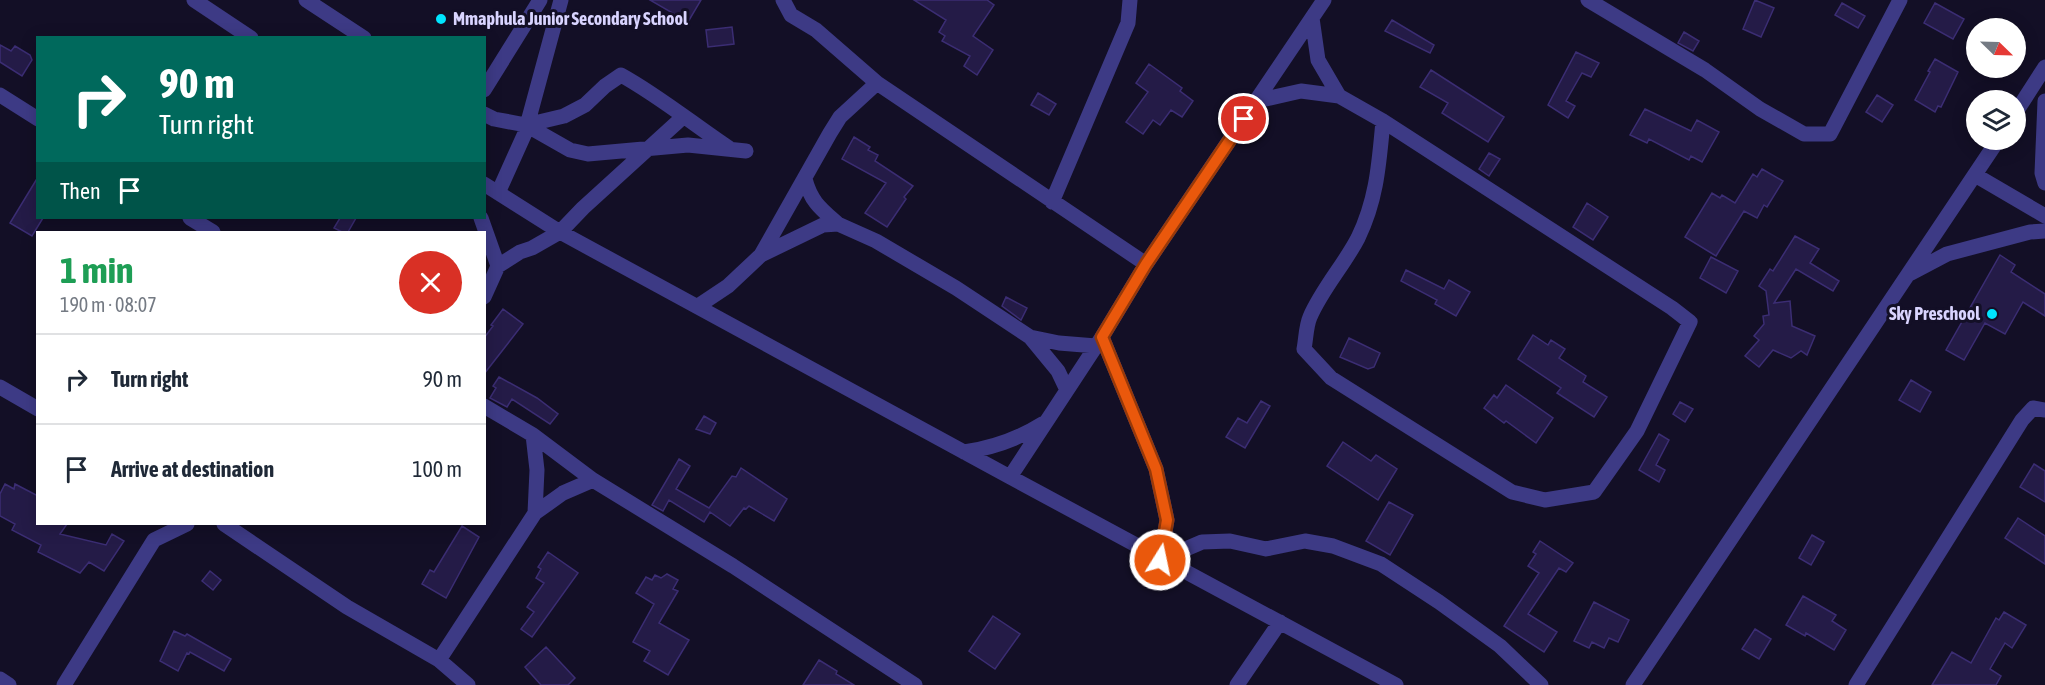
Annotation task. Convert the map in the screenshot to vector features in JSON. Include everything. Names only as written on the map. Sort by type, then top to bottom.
[{"type":"street","points":[[194,0],[247,36]]},
{"type":"street","points":[[306,0],[361,36]]},
{"type":"street","points":[[486,87],[540,0]]},
{"type":"street","points":[[498,193],[525,133],[561,0]]},
{"type":"street","points":[[783,0],[791,15],[816,30],[877,83],[1146,264]]},
{"type":"street","points":[[1052,202],[1128,23],[1131,0]]},
{"type":"street","points":[[1010,477],[1099,341],[1146,264],[1324,0]]},
{"type":"street","points":[[1588,0],[1705,70],[1761,109],[1804,134],[1830,134],[1900,0]]},
{"type":"street","points":[[1312,18],[1318,60],[1339,96]]},
{"type":"street","points":[[2026,96],[2045,67]]},
{"type":"street","points":[[526,125],[564,116],[585,105],[621,75],[648,89],[683,117],[729,148]]},
{"type":"street","points":[[698,306],[728,286],[761,255],[840,117],[877,83]]},
{"type":"street","points":[[1257,101],[1301,91],[1339,96],[1383,121],[1672,308],[1690,322],[1637,431],[1594,492],[1545,500],[1512,492],[1331,378],[1304,349],[1309,319],[1327,285],[1357,239],[1368,212],[1376,185],[1383,121]]},
{"type":"street","points":[[0,95],[36,118]]},
{"type":"street","points":[[2045,101],[2042,173],[2045,183]]},
{"type":"street","points":[[486,115],[494,119],[526,125],[570,150],[588,154],[652,147],[688,146],[746,151]]},
{"type":"street","points":[[486,293],[498,266],[560,232],[583,208],[683,117]]},
{"type":"street","points":[[1633,685],[1991,150]]},
{"type":"street","points":[[1975,175],[2045,216]]},
{"type":"street","points":[[805,179],[809,194],[817,206],[838,224],[876,241],[956,288],[1030,337],[1059,371],[1067,390]]},
{"type":"street","points":[[486,185],[560,232],[1160,560],[1396,685]]},
{"type":"street","points":[[192,219],[211,231]]},
{"type":"street","points":[[761,255],[824,225],[838,224]]},
{"type":"street","points":[[1908,275],[1947,254],[2030,232],[2045,231]]},
{"type":"street","points":[[486,232],[498,266]]},
{"type":"street","points":[[1030,337],[1059,344],[1099,341]]},
{"type":"street","points":[[1099,341],[1156,469],[1167,520],[1160,560]]},
{"type":"street","points":[[0,387],[36,408]]},
{"type":"street","points":[[486,407],[533,435],[593,480],[733,566],[915,685]]},
{"type":"street","points":[[1856,685],[2022,420],[2033,408],[2045,410]]},
{"type":"street","points":[[964,452],[1004,443],[1030,432],[1047,420]]},
{"type":"street","points":[[533,435],[537,470],[535,513]]},
{"type":"street","points":[[439,660],[535,513],[563,493],[593,480]]},
{"type":"street","points":[[64,685],[154,540],[155,525]]},
{"type":"street","points":[[154,540],[185,525]]},
{"type":"street","points":[[225,525],[347,607],[439,660],[468,685]]},
{"type":"street","points":[[1160,560],[1202,542],[1230,541],[1266,549],[1305,541],[1333,546],[1380,564],[1439,602],[1500,646],[1541,685]]},
{"type":"street","points":[[1237,685],[1280,622]]},
{"type":"street","points":[[0,679],[9,685]]},
{"type":"building","points":[[650,0],[701,0],[688,22]]},
{"type":"building","points":[[914,0],[987,0],[994,5],[973,36],[993,50],[977,75],[964,66],[970,56],[942,41],[945,36],[939,32],[946,20]]},
{"type":"building","points":[[1755,0],[1774,8],[1761,37],[1743,29]]},
{"type":"building","points":[[1842,3],[1865,16],[1858,28],[1835,15]]},
{"type":"building","points":[[1935,3],[1964,19],[1953,39],[1924,23]]},
{"type":"building","points":[[1392,20],[1434,45],[1430,53],[1385,31]]},
{"type":"building","points":[[732,27],[734,44],[708,47],[706,30]]},
{"type":"building","points":[[1684,32],[1699,41],[1693,51],[1678,43]]},
{"type":"building","points":[[0,45],[11,51],[15,46],[30,55],[32,60],[22,76],[0,62]]},
{"type":"building","points":[[1576,52],[1599,63],[1591,77],[1582,73],[1566,101],[1575,106],[1568,118],[1548,105]]},
{"type":"building","points":[[1935,59],[1958,72],[1941,107],[1938,106],[1935,112],[1915,100]]},
{"type":"building","points":[[1149,64],[1182,88],[1180,91],[1193,101],[1182,117],[1171,110],[1160,125],[1153,120],[1143,134],[1126,122],[1148,92],[1136,83]]},
{"type":"building","points":[[1431,70],[1504,117],[1488,142],[1442,113],[1448,103],[1420,87]]},
{"type":"building","points":[[1038,93],[1056,104],[1049,115],[1031,105]]},
{"type":"building","points":[[1877,95],[1893,105],[1882,122],[1866,112]]},
{"type":"building","points":[[1645,109],[1691,131],[1697,120],[1719,132],[1702,162],[1691,156],[1689,160],[1649,139],[1647,143],[1630,135]]},
{"type":"building","points":[[854,137],[870,147],[868,150],[878,155],[875,161],[913,186],[887,227],[865,213],[886,183],[842,159]]},
{"type":"building","points":[[1489,153],[1500,159],[1489,176],[1479,169]]},
{"type":"building","points":[[1762,169],[1783,181],[1767,207],[1764,205],[1757,218],[1744,211],[1716,256],[1685,237],[1712,193],[1720,198],[1722,195],[1735,203],[1753,174],[1757,177]]},
{"type":"building","points":[[36,180],[36,219],[42,219],[32,236],[10,223]]},
{"type":"building","points":[[1587,203],[1608,217],[1593,240],[1573,227]]},
{"type":"building","points":[[339,219],[355,219],[349,231],[334,228]]},
{"type":"building","points":[[1795,236],[1819,249],[1810,263],[1839,281],[1833,291],[1796,269],[1774,303],[1790,301],[1792,326],[1815,336],[1807,355],[1801,351],[1791,358],[1773,350],[1759,367],[1745,356],[1759,340],[1754,336],[1764,324],[1763,316],[1769,315],[1766,291],[1759,286],[1770,269],[1773,271]]},
{"type":"building","name":"Sky Preschool","points":[[2000,255],[2015,265],[2011,272],[2045,294],[2045,316],[2023,302],[2005,334],[1985,323],[1964,360],[1946,350]]},
{"type":"building","points":[[1711,257],[1738,271],[1726,293],[1700,278]]},
{"type":"building","points":[[1406,270],[1444,289],[1449,280],[1470,292],[1456,316],[1435,304],[1437,300],[1401,281]]},
{"type":"building","points":[[1006,297],[1027,308],[1021,320],[1002,306]]},
{"type":"building","points":[[503,309],[523,324],[486,371],[486,335],[493,326],[491,325]]},
{"type":"building","points":[[1533,335],[1548,345],[1551,340],[1565,349],[1559,358],[1586,376],[1583,382],[1607,397],[1594,417],[1557,393],[1561,388],[1518,359]]},
{"type":"building","points":[[1349,338],[1380,353],[1374,367],[1368,369],[1340,357]]},
{"type":"building","points":[[499,377],[537,398],[558,414],[550,424],[512,399],[507,407],[490,398],[496,388],[493,386]]},
{"type":"building","points":[[1911,380],[1931,392],[1920,412],[1899,400]]},
{"type":"building","points":[[1506,385],[1553,418],[1536,443],[1484,408],[1494,395],[1497,398]]},
{"type":"building","points":[[1261,401],[1270,406],[1245,448],[1226,437],[1238,418],[1247,423]]},
{"type":"building","points":[[1680,402],[1693,409],[1685,422],[1673,414]]},
{"type":"building","points":[[704,416],[716,423],[710,434],[696,429]]},
{"type":"building","points":[[1659,434],[1669,440],[1656,465],[1665,470],[1659,482],[1639,470]]},
{"type":"building","points":[[1343,442],[1371,461],[1376,455],[1397,469],[1378,500],[1327,466]]},
{"type":"building","points":[[679,459],[690,466],[676,489],[709,508],[732,476],[736,477],[741,468],[787,499],[774,521],[749,506],[744,508],[730,526],[710,512],[704,522],[669,500],[663,511],[652,505]]},
{"type":"building","points":[[2034,464],[2045,471],[2045,502],[2020,487]]},
{"type":"building","points":[[5,484],[14,489],[15,484],[36,495],[36,525],[66,525],[60,534],[106,545],[112,534],[124,541],[104,571],[89,562],[80,573],[38,552],[41,545],[12,530],[15,524],[0,516],[0,494]]},
{"type":"building","points":[[1389,502],[1413,515],[1390,555],[1366,541]]},
{"type":"building","points":[[2018,518],[2045,536],[2045,564],[2005,538]]},
{"type":"building","points":[[462,526],[479,537],[446,598],[422,584],[430,570],[434,572]]},
{"type":"building","points":[[1812,535],[1824,542],[1811,565],[1799,558]]},
{"type":"building","points":[[1540,541],[1573,563],[1566,572],[1559,568],[1528,614],[1557,632],[1544,652],[1504,626],[1539,573],[1528,566],[1536,554],[1533,552]]},
{"type":"building","points":[[548,552],[578,573],[532,637],[521,629],[534,612],[527,607],[544,583],[536,578],[541,569],[538,567]]},
{"type":"building","points":[[210,571],[221,580],[213,590],[202,581]]},
{"type":"building","points":[[667,574],[678,580],[673,589],[678,591],[659,623],[689,640],[668,675],[644,661],[650,651],[633,642],[654,604],[636,593],[646,577],[652,580],[655,575],[661,578]]},
{"type":"building","points":[[1803,596],[1836,615],[1832,621],[1846,630],[1834,650],[1806,633],[1805,636],[1786,625]]},
{"type":"building","points":[[1594,602],[1629,620],[1618,642],[1609,638],[1604,648],[1592,642],[1589,648],[1574,641]]},
{"type":"building","points":[[2004,612],[2026,625],[2012,648],[2005,643],[1990,669],[2001,676],[1996,685],[1932,685],[1952,652],[1971,663],[1996,618],[1999,620]]},
{"type":"building","points":[[993,616],[1020,634],[995,669],[969,651]]},
{"type":"building","points":[[1755,629],[1771,639],[1759,659],[1742,649]]},
{"type":"building","points":[[174,631],[185,636],[187,634],[231,659],[224,671],[190,652],[187,653],[178,671],[160,661]]},
{"type":"building","points":[[546,647],[575,678],[568,685],[541,685],[525,667]]},
{"type":"building","points":[[819,660],[837,671],[836,674],[854,685],[803,685]]},
{"type":"place","name":"Mmaphula Junior Secondary School","points":[[441,19]]},
{"type":"place","name":"Sky Preschool","points":[[1992,314]]},
{"type":"route","points":[[1160,560],[1167,520],[1156,469],[1102,337],[1146,264],[1244,119]]}]
